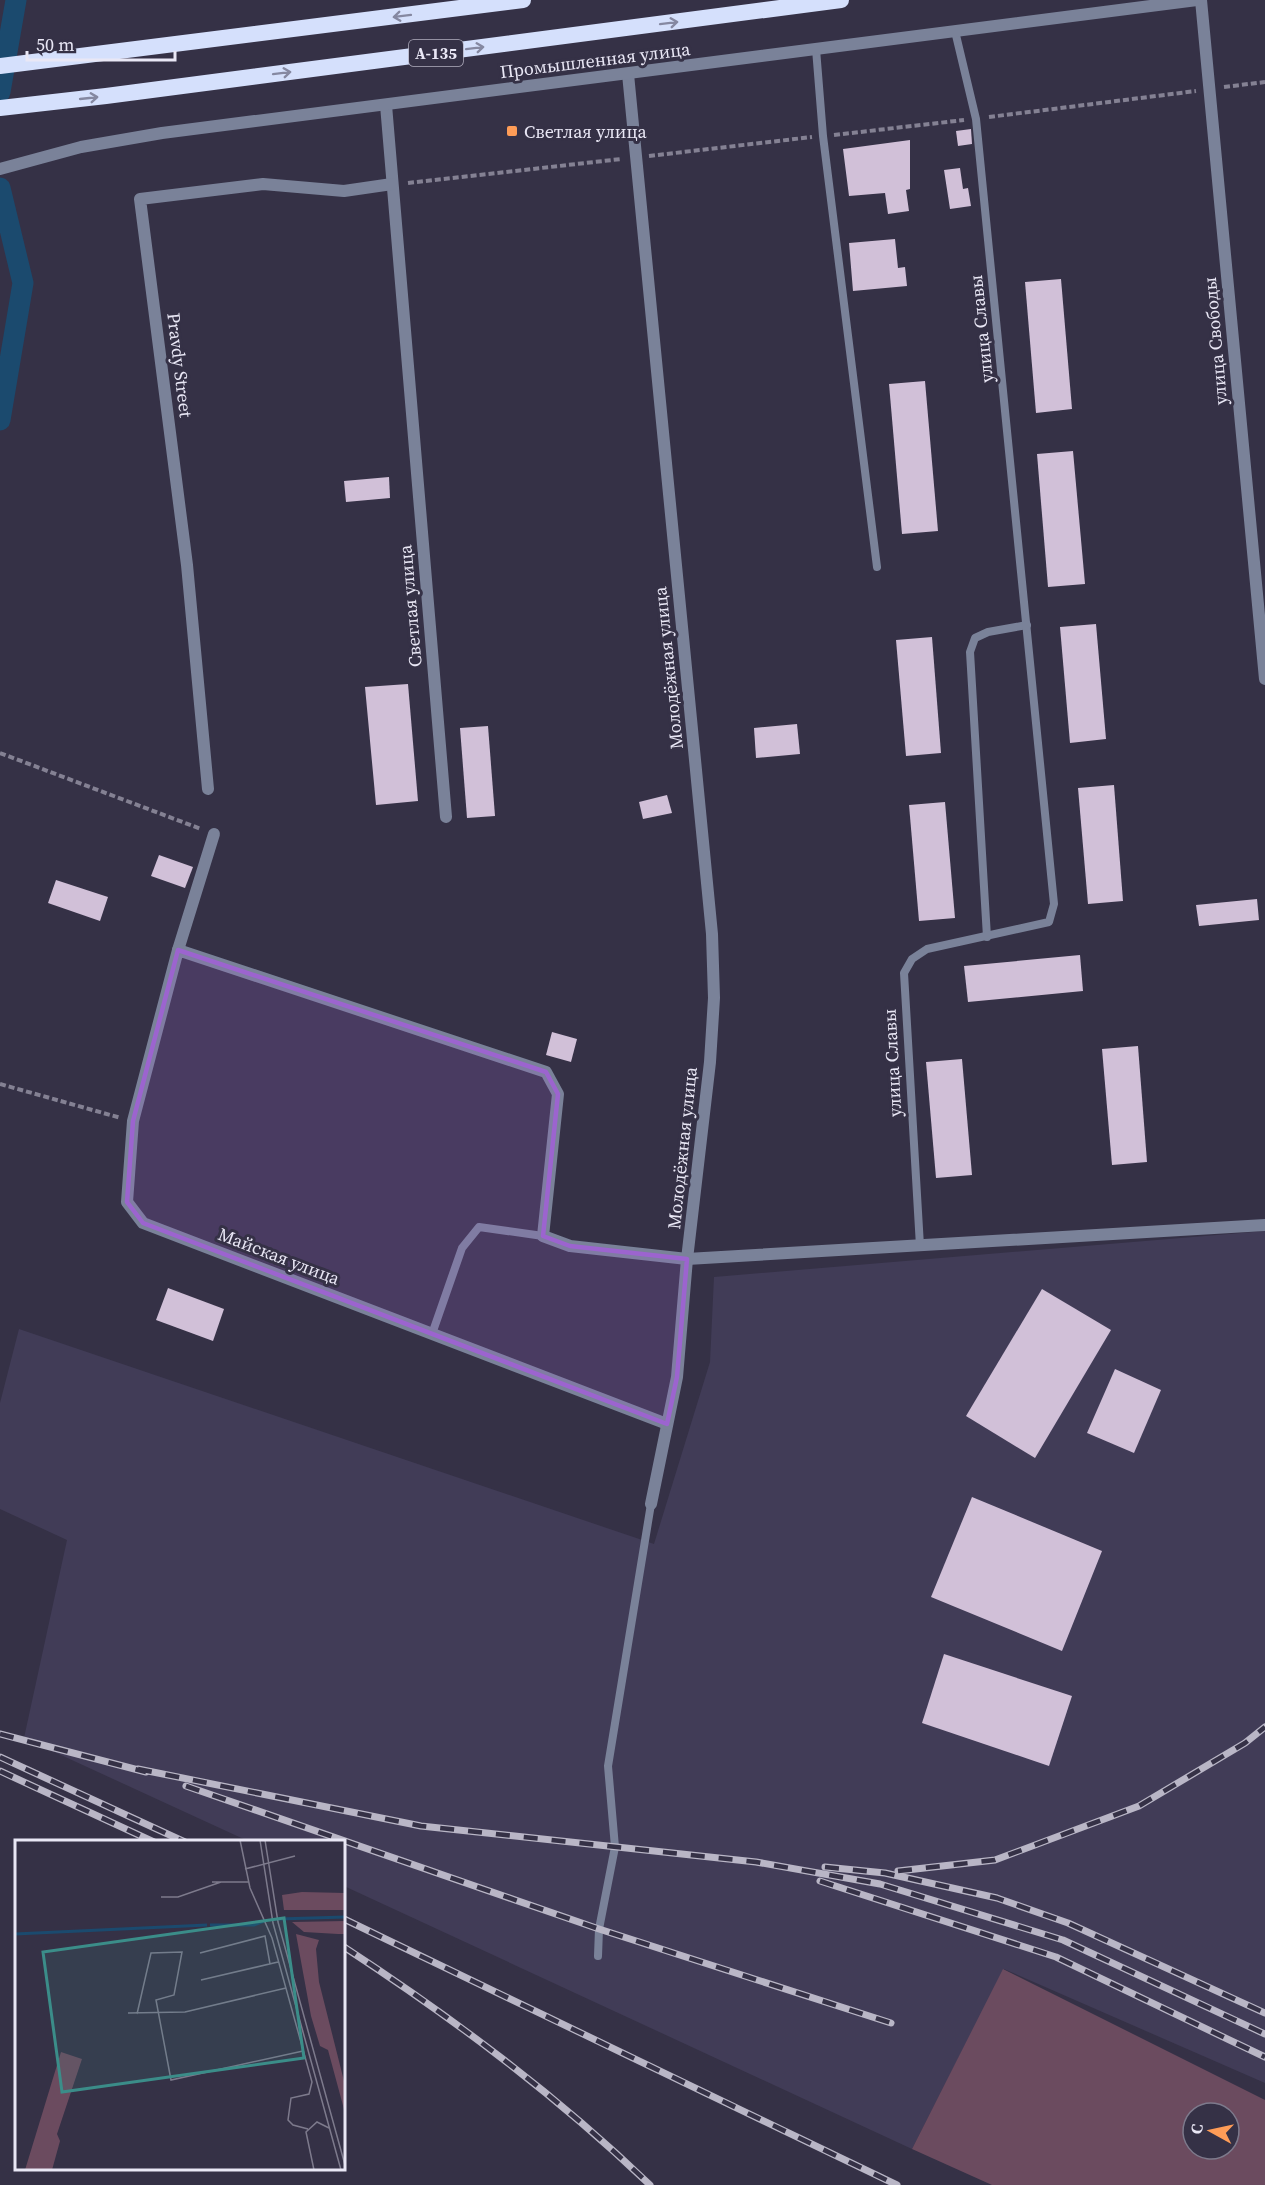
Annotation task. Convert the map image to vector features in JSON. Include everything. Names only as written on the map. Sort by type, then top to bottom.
[{"type":"highway","name":"А-135","points":[[0,66],[523,0]]},
{"type":"highway","name":"А-135","points":[[0,108],[841,0]]},
{"type":"street","name":"Промышленная улица","points":[[0,169],[81,147],[162,133],[1199,0]]},
{"type":"street","name":"улица Свободы","points":[[1199,0],[1265,679]]},
{"type":"street","name":"Молодёжная улица","points":[[628,74],[712,934],[714,998],[710,1062],[687,1259],[677,1377],[651,1504]]},
{"type":"street","name":"Светлая улица","points":[[386,105],[446,817]]},
{"type":"street","name":"Pravdy Street","points":[[208,789],[188,565],[140,199],[263,184],[344,191],[392,184]]},
{"type":"street","name":"Майская улица","points":[[214,834],[178,950],[133,1121],[127,1202],[144,1223],[667,1424]]},
{"type":"street","points":[[178,950],[546,1072],[558,1094],[543,1236],[570,1246],[687,1259],[1265,1225]]},
{"type":"lane","name":"улица Славы","points":[[920,1246],[904,973],[912,959],[927,950],[1049,922],[1054,904],[976,119],[955,31]]},
{"type":"lane","points":[[816,49],[825,148],[877,567]]},
{"type":"lane","points":[[987,937],[970,652],[975,638],[988,632],[1028,625]]},
{"type":"lane","points":[[432,1334],[462,1248],[479,1227],[543,1236]]},
{"type":"lane","points":[[598,1956],[599,1929],[615,1847],[608,1766],[651,1504]]},
{"type":"path","points":[[0,753],[214,834]]},
{"type":"path","points":[[0,1084],[133,1121]]},
{"type":"highlighted area","points":[[178,950],[546,1072],[558,1094],[543,1236],[570,1246],[687,1259],[677,1377],[667,1424],[143,1223],[127,1202],[133,1121]]},
{"type":"shaded area","points":[[1265,1231],[1265,2083],[1004,1969],[912,2149],[345,1886],[345,1840],[246,1840],[24,1738],[67,1540],[0,1509],[0,1403],[19,1329],[654,1544],[710,1362],[714,1277]]},
{"type":"shaded area","points":[[1003,1969],[1265,2100],[1265,2185],[992,2185],[912,2149]]},
{"type":"building","points":[[971,129],[972,144],[958,146],[956,131]]},
{"type":"building","points":[[910,140],[910,189],[906,190],[909,211],[888,214],[885,193],[849,196],[843,149]]},
{"type":"building","points":[[960,168],[963,189],[968,188],[971,206],[950,209],[944,170]]},
{"type":"building","points":[[895,239],[898,268],[905,267],[907,286],[853,291],[849,243]]},
{"type":"building","points":[[1061,279],[1072,409],[1036,413],[1025,282]]},
{"type":"building","points":[[925,381],[938,531],[902,534],[889,384]]},
{"type":"building","points":[[1073,451],[1085,584],[1048,587],[1037,454]]},
{"type":"building","points":[[389,477],[390,498],[346,502],[344,481]]},
{"type":"building","points":[[1096,624],[1106,739],[1070,743],[1060,627]]},
{"type":"building","points":[[932,637],[941,753],[906,756],[896,640]]},
{"type":"building","points":[[408,684],[418,801],[376,805],[365,687]]},
{"type":"building","points":[[797,724],[800,754],[756,758],[754,728]]},
{"type":"building","points":[[488,726],[495,816],[467,818],[460,728]]},
{"type":"building","points":[[1114,785],[1123,901],[1088,904],[1078,788]]},
{"type":"building","points":[[667,795],[672,813],[643,819],[639,802]]},
{"type":"building","points":[[945,802],[955,918],[919,921],[909,805]]},
{"type":"building","points":[[159,855],[193,867],[185,888],[151,876]]},
{"type":"building","points":[[56,880],[108,897],[100,921],[48,903]]},
{"type":"building","points":[[1257,899],[1259,920],[1199,926],[1196,905]]},
{"type":"building","points":[[1080,955],[1083,991],[968,1002],[964,966]]},
{"type":"building","points":[[552,1032],[577,1039],[571,1062],[546,1055]]},
{"type":"building","points":[[1138,1046],[1147,1162],[1112,1165],[1102,1049]]},
{"type":"building","points":[[962,1059],[972,1175],[936,1178],[926,1062]]},
{"type":"building","points":[[168,1288],[224,1309],[213,1341],[156,1320]]},
{"type":"building","points":[[1042,1289],[1111,1330],[1035,1458],[966,1416]]},
{"type":"building","points":[[1115,1369],[1161,1390],[1134,1453],[1087,1433]]},
{"type":"building","points":[[972,1497],[1102,1551],[1062,1651],[931,1597]]},
{"type":"building","points":[[944,1654],[1072,1696],[1049,1766],[922,1723]]},
{"type":"waterway","points":[[0,92],[16,0]]},
{"type":"waterway","points":[[0,188],[23,283],[0,420]]},
{"type":"railway","points":[[898,1871],[995,1860],[1139,1806],[1245,1743],[1265,1727]]},
{"type":"railway","points":[[0,1734],[146,1772]]},
{"type":"railway","points":[[0,1757],[181,1840]]},
{"type":"railway","points":[[138,1769],[421,1826],[756,1862],[880,1884],[1063,1940],[1265,2034]]},
{"type":"railway","points":[[0,1771],[150,1840]]},
{"type":"railway","points":[[186,1786],[342,1840]]},
{"type":"railway","points":[[345,1841],[599,1929],[891,2023]]},
{"type":"railway","points":[[825,1867],[885,1873],[997,1898],[1068,1923],[1265,2013]]},
{"type":"railway","points":[[820,1881],[1056,1957],[1265,2057]]},
{"type":"railway","points":[[345,1919],[897,2185]]},
{"type":"railway","points":[[345,1948],[503,2059],[578,2120],[650,2185]]},
{"type":"place","name":"Светлая улица","points":[[512,131]]}]
